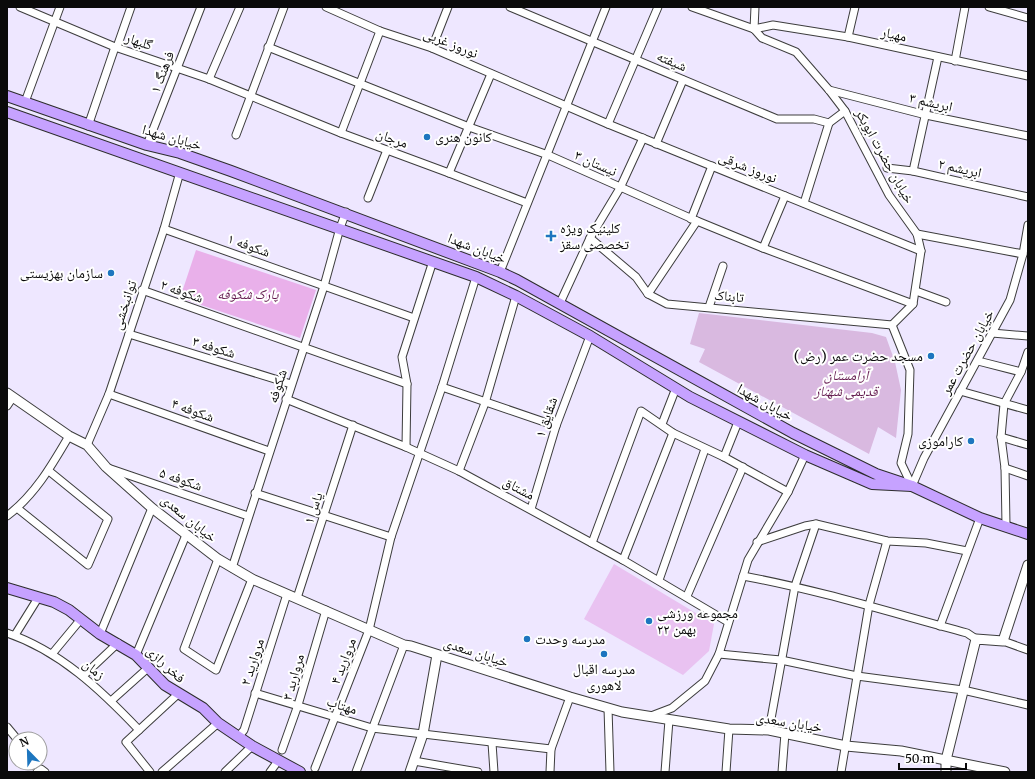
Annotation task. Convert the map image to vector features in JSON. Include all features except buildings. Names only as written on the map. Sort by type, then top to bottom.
[{"type":"main road","name":"خیابان شهدا","points":[[7,96],[88,126],[147,146],[187,156],[346,212],[500,272],[560,303],[793,433],[876,474],[912,486],[980,518],[1006,525],[1028,534]]},
{"type":"main road","name":"خیابان شهدا","points":[[7,112],[476,277],[516,296],[590,336],[676,388],[738,422],[805,455],[872,484],[912,486]]},
{"type":"main road","name":"فخر رازی","points":[[7,588],[54,602],[82,619],[100,634],[118,643],[136,655],[165,685],[203,708],[218,723],[252,746],[300,772]]},
{"type":"street","name":"گلبهار","points":[[20,7],[116,47],[209,79],[250,96]]},
{"type":"street","points":[[26,102],[60,7]]},
{"type":"street","points":[[88,126],[132,7]]},
{"type":"street","name":"فرهنگ ۱","points":[[147,146],[201,7]]},
{"type":"street","points":[[209,79],[240,7]]},
{"type":"street","points":[[236,135],[284,7]]},
{"type":"street","name":"نوروز غربی","points":[[326,7],[380,31],[432,48],[566,105]]},
{"type":"street","points":[[432,48],[448,7]]},
{"type":"street","name":"شیفته","points":[[510,7],[777,119],[814,119],[828,123]]},
{"type":"street","points":[[500,272],[527,203],[548,155],[566,105],[593,43],[606,7]]},
{"type":"street","points":[[608,124],[658,7]]},
{"type":"street","points":[[692,7],[754,29],[755,7]]},
{"type":"street","points":[[848,37],[855,7]]},
{"type":"street","points":[[955,61],[965,7]]},
{"type":"street","points":[[989,7],[1028,18]]},
{"type":"street","name":"مهیار","points":[[754,29],[773,25],[848,37],[1028,76]]},
{"type":"street","name":"خیابان حضرت ابوبکر","points":[[754,29],[762,38],[796,52],[829,90],[844,110],[888,195],[917,234],[920,251],[916,291],[913,304]]},
{"type":"street","points":[[340,133],[358,83],[380,31]]},
{"type":"street","name":"نیستان ۳","points":[[268,47],[469,127],[548,155],[620,188],[763,248],[913,304]]},
{"type":"street","points":[[913,170],[938,57]]},
{"type":"street","points":[[450,173],[491,74]]},
{"type":"street","points":[[656,144],[683,80]]},
{"type":"street","name":"ابریشم ۳","points":[[829,90],[926,114],[1028,136]]},
{"type":"street","name":"مرجان","points":[[250,96],[340,133],[527,203]]},
{"type":"street","name":"نوروز شرقی","points":[[566,105],[656,144],[920,251]]},
{"type":"street","points":[[804,203],[828,123],[844,110]]},
{"type":"street","points":[[560,303],[590,238],[620,188],[643,138]]},
{"type":"street","points":[[368,198],[387,150]]},
{"type":"street","points":[[648,294],[694,220],[712,166]]},
{"type":"street","name":"ابریشم ۲","points":[[887,168],[913,170],[1028,197]]},
{"type":"street","name":"توانبخشی","points":[[87,445],[108,394],[129,334],[142,290],[164,229],[180,172]]},
{"type":"street","points":[[763,248],[785,196]]},
{"type":"street","name":"شکوفه","points":[[232,568],[255,493],[324,286],[346,212]]},
{"type":"street","name":"خیابان حضرت عمر","points":[[912,486],[924,458],[1010,300],[1023,254],[1028,225]]},
{"type":"street","name":"شکوفه ۱","points":[[164,229],[414,318]]},
{"type":"street","points":[[917,234],[1023,254]]},
{"type":"street","name":"تابناک","points":[[590,238],[636,277],[648,294],[667,304],[892,325]]},
{"type":"street","points":[[406,447],[408,384],[402,357],[433,261]]},
{"type":"street","points":[[709,307],[723,266]]},
{"type":"street","points":[[369,630],[391,537],[420,454],[476,277]]},
{"type":"street","name":"شکوفه ۲","points":[[142,290],[408,384]]},
{"type":"street","points":[[916,291],[946,302]]},
{"type":"street","points":[[459,471],[485,403],[516,296]]},
{"type":"street","points":[[912,486],[901,463],[908,434],[910,370],[892,325],[913,304]]},
{"type":"street","points":[[992,333],[1028,336]]},
{"type":"street","name":"شکوفه ۳","points":[[129,334],[291,384]]},
{"type":"street","name":"شقایق ۱","points":[[531,509],[556,426],[590,336]]},
{"type":"street","points":[[1006,525],[1005,468],[1001,437],[1004,404],[1021,372],[1028,352]]},
{"type":"street","points":[[978,361],[1021,372]]},
{"type":"street","points":[[442,386],[485,403],[556,426]]},
{"type":"street","points":[[662,424],[676,388]]},
{"type":"street","points":[[960,391],[1028,410]]},
{"type":"street","name":"شکوفه ۴","points":[[108,394],[269,451]]},
{"type":"street","points":[[7,406],[10,395]]},
{"type":"street","name":"خیابان سعدی","points":[[10,395],[69,436],[87,445],[106,467],[152,508],[232,568],[252,579],[404,645],[570,698],[608,708],[669,720],[729,729],[769,730],[846,746],[900,751],[1001,771]]},
{"type":"street","name":"مشتاق","points":[[286,400],[353,425],[459,471],[659,580],[728,622]]},
{"type":"street","points":[[592,543],[641,411],[673,433],[724,457],[788,492]]},
{"type":"street","points":[[724,457],[738,422]]},
{"type":"street","name":"یاس ۱","points":[[297,598],[353,425]]},
{"type":"street","points":[[623,560],[673,433]]},
{"type":"street","points":[[7,516],[17,508],[49,471],[69,436]]},
{"type":"street","points":[[1001,437],[1028,445]]},
{"type":"street","points":[[659,580],[706,448]]},
{"type":"street","points":[[651,716],[672,708],[705,681],[720,654],[728,622],[743,576],[757,542],[788,492],[805,455]]},
{"type":"street","name":"شکوفه ۵","points":[[106,467],[248,516]]},
{"type":"street","points":[[687,596],[743,467]]},
{"type":"street","points":[[1005,468],[1028,476]]},
{"type":"street","points":[[17,508],[88,566],[108,519],[49,471]]},
{"type":"street","points":[[255,493],[391,537]]},
{"type":"street","points":[[100,634],[152,508]]},
{"type":"street","points":[[940,626],[980,518]]},
{"type":"street","points":[[757,542],[805,526],[816,524],[887,541],[926,543],[967,551]]},
{"type":"street","points":[[769,730],[795,586],[816,524]]},
{"type":"street","points":[[136,655],[186,535]]},
{"type":"street","points":[[841,772],[869,605],[887,541]]},
{"type":"street","points":[[218,559],[184,650],[216,670],[252,579]]},
{"type":"street","points":[[1003,641],[1028,565]]},
{"type":"street","points":[[743,576],[795,586],[869,605],[967,633],[976,639],[1003,641],[1028,650]]},
{"type":"street","name":"مروارید ۲","points":[[239,736],[244,730],[287,594]]},
{"type":"street","points":[[15,636],[38,598]]},
{"type":"street","name":"مرواربد ۳","points":[[282,750],[298,705],[326,610]]},
{"type":"street","points":[[52,654],[82,619]]},
{"type":"street","name":"مروارید ۴","points":[[315,768],[369,630]]},
{"type":"street","name":"زمان","points":[[7,633],[52,654],[83,676],[111,700],[139,730]]},
{"type":"street","points":[[946,772],[946,760],[976,639]]},
{"type":"street","points":[[83,676],[118,643]]},
{"type":"street","points":[[356,772],[404,645]]},
{"type":"street","points":[[720,654],[781,660],[857,676],[963,690],[1028,705]]},
{"type":"street","points":[[410,772],[423,734],[437,655]]},
{"type":"street","points":[[111,700],[149,667]]},
{"type":"street","name":"مهتاب","points":[[255,693],[372,728],[551,749]]},
{"type":"street","points":[[150,772],[126,742],[178,694]]},
{"type":"street","points":[[550,772],[551,749],[570,698]]},
{"type":"street","points":[[608,708],[610,772]]},
{"type":"street","points":[[665,772],[669,720]]},
{"type":"street","points":[[162,772],[218,723]]},
{"type":"street","points":[[726,772],[729,729]]},
{"type":"street","points":[[782,772],[785,733]]},
{"type":"street","points":[[492,743],[494,772]]},
{"type":"street","points":[[225,772],[252,746]]},
{"type":"street","points":[[414,760],[478,772]]},
{"type":"street","points":[[270,772],[278,761]]},
{"type":"green space","name":"پارک شکوفه","points":[[196,250],[316,290],[300,338],[180,298]]},
{"type":"green space","name":"آرامستان قدیمی شهناز","points":[[699,313],[872,333],[886,337],[895,362],[901,390],[896,438],[878,427],[869,454],[699,362],[705,349],[690,344]]},
{"type":"shaded area","name":"مجموعه ورزشی ۲۲ بهمن","points":[[614,564],[714,624],[709,651],[683,675],[584,619]]},
{"type":"place","name":"کانون هنری","points":[[427,137]]},
{"type":"place","name":"کلینیک ویژه تخصصی سقز","points":[[551,236]]},
{"type":"place","name":"سازمان بهزیستی","points":[[111,273]]},
{"type":"place","name":"مسجد حضرت عمر (رض)","points":[[931,356]]},
{"type":"place","name":"کاراموزی","points":[[971,441]]},
{"type":"place","name":"مجموعه ورزشی ۲۲ بهمن","points":[[649,621]]},
{"type":"place","name":"مدرسه وحدت","points":[[527,639]]},
{"type":"place","name":"مدرسه اقبال لاهوری","points":[[604,654]]}]
